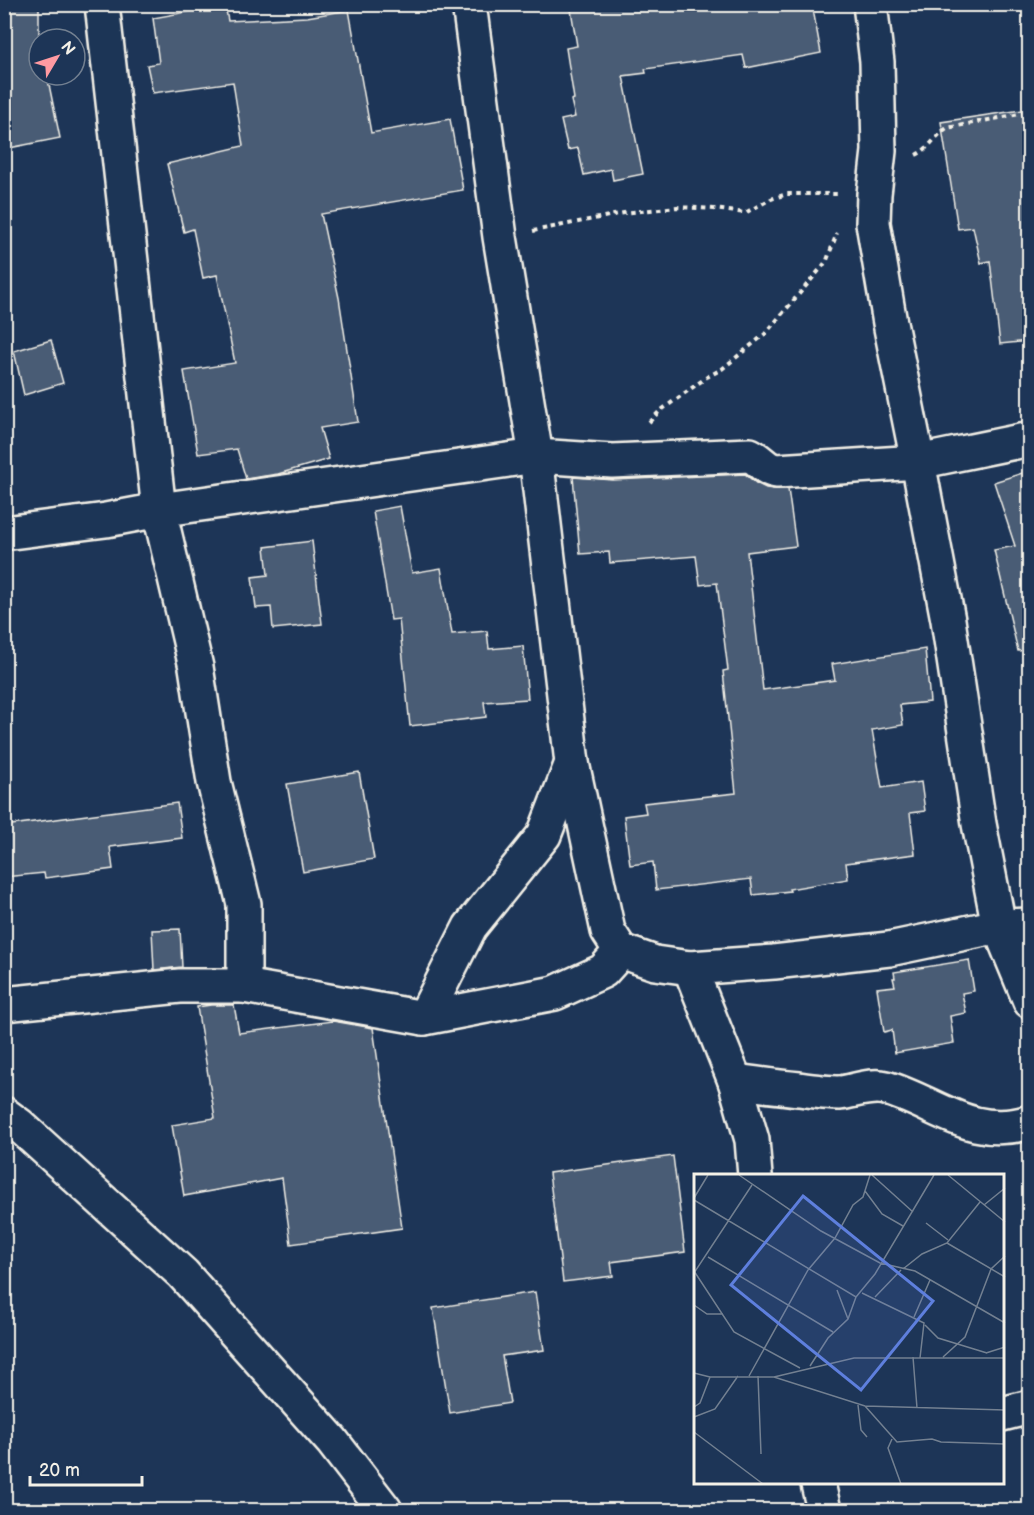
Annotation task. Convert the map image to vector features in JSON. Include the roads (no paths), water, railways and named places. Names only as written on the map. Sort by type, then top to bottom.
[{"type":"street","points":[[102,4],[159,510],[196,667],[214,782],[244,904],[244,986]]},
{"type":"street","points":[[469,4],[500,237],[536,456],[572,763],[608,931],[621,951],[655,963],[690,968],[774,962],[889,949],[1014,926]]},
{"type":"street","points":[[870,4],[877,62],[879,151],[873,223],[948,620],[979,824],[1014,926],[1029,1001]]},
{"type":"street","points":[[4,533],[536,456],[612,460],[750,455],[758,459],[767,469],[777,471],[918,462],[1029,439]]},
{"type":"street","points":[[424,1018],[470,927],[544,835],[572,763]]},
{"type":"street","points":[[4,1004],[180,986],[244,986],[424,1018],[555,993],[603,971],[621,951]]},
{"type":"street","points":[[690,968],[735,1082],[752,1140],[755,1174]]},
{"type":"street","points":[[735,1082],[840,1093],[878,1086],[902,1094],[956,1119],[984,1126],[1014,1126],[1029,1122]]},
{"type":"street","points":[[4,1114],[183,1274],[332,1441],[385,1510]]},
{"type":"street","points":[[1004,1413],[1029,1407]]},
{"type":"street","points":[[818,1485],[824,1510]]}]
